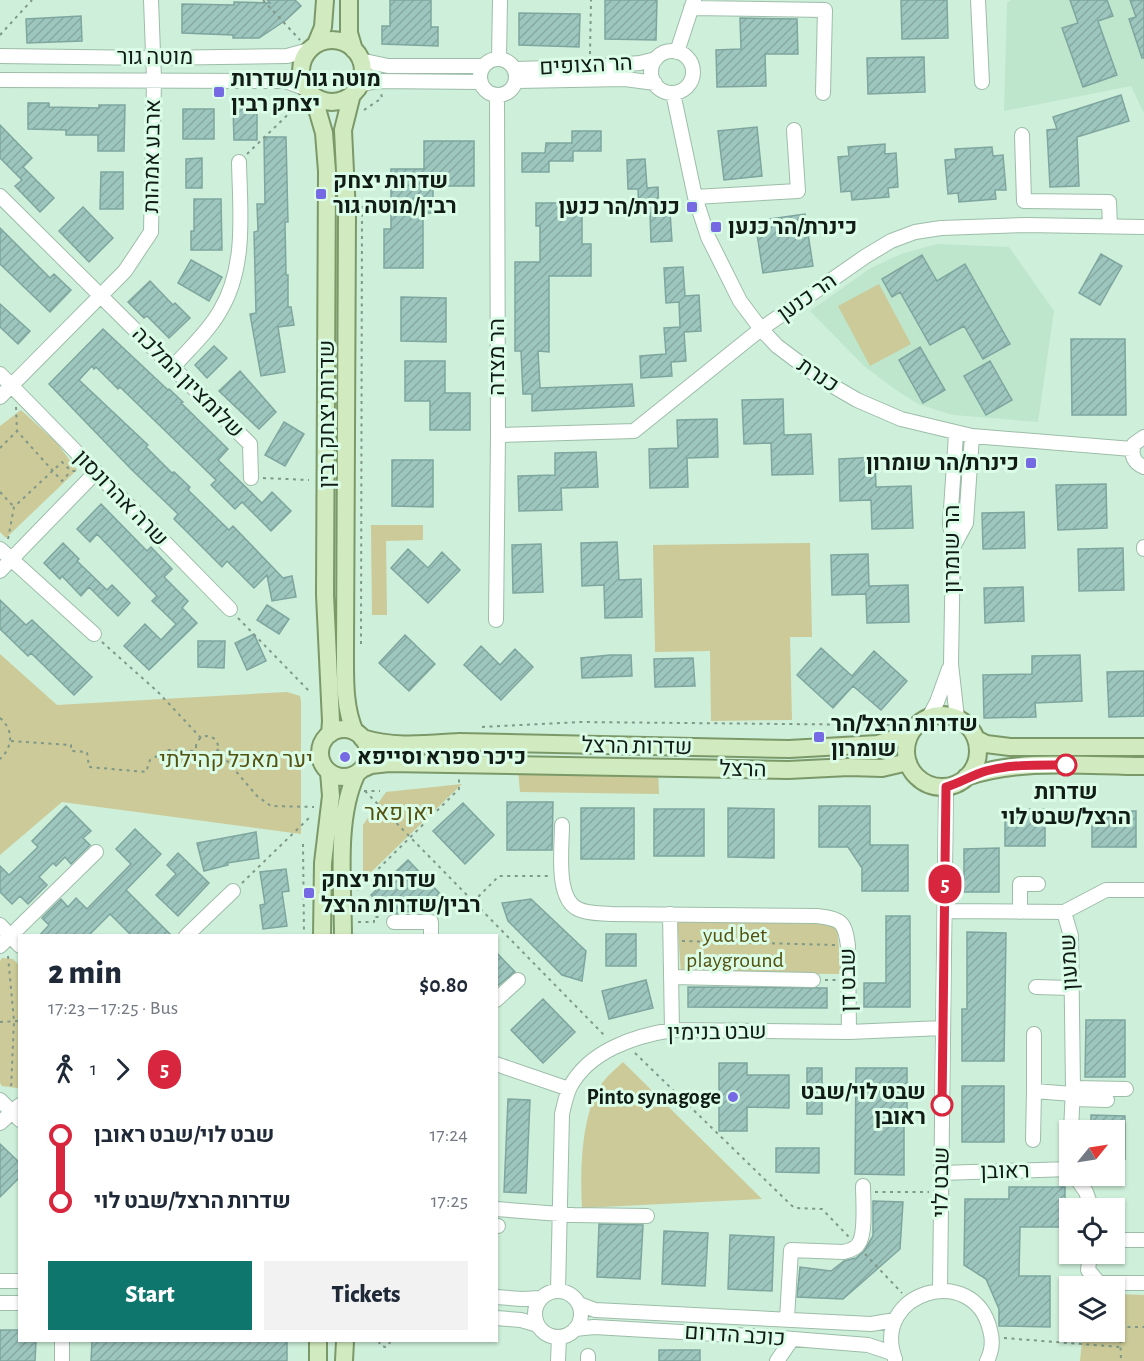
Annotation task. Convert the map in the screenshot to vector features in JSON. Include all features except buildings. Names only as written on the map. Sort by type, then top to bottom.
[{"type":"main road","points":[[326,0],[323,27],[304,59],[301,69],[307,95],[332,101],[343,100],[356,89],[363,72],[350,33],[349,0]]},
{"type":"main road","points":[[313,47],[333,40],[345,43],[357,55]]},
{"type":"main road","name":"שדרות יצחק רבין","points":[[356,89],[344,130],[347,214],[345,652],[350,719],[359,735]]},
{"type":"main road","name":"שדרות יצחק רבין","points":[[307,95],[324,133],[327,171],[325,595],[330,734]]},
{"type":"main road","name":"שדרות הרצל","points":[[359,735],[381,743],[408,745],[459,742],[789,749],[878,744],[948,715],[957,718]]},
{"type":"main road","points":[[918,726],[907,743],[908,762],[919,778],[936,786],[946,787],[957,784],[966,777],[977,759],[976,739],[971,730],[957,718]]},
{"type":"main road","points":[[351,932],[343,841],[349,789],[362,775],[368,750],[359,735],[342,729],[330,734],[321,750],[323,764],[329,772],[342,777],[362,775]]},
{"type":"main road","points":[[976,739],[986,744],[1010,747],[1144,747]]},
{"type":"main road","name":"הרצל","points":[[362,775],[371,765],[389,763],[788,770],[882,768],[908,762]]},
{"type":"main road","points":[[966,777],[995,769],[1024,765],[1144,766]]},
{"type":"main road","points":[[321,934],[324,863],[331,796],[329,772]]},
{"type":"main road","points":[[318,1342],[318,1361]]},
{"type":"main road","points":[[344,1361],[345,1342]]},
{"type":"street","name":"ארבע אמהות","points":[[0,397],[125,270],[150,232],[153,80],[151,0]]},
{"type":"street","points":[[499,59],[500,0]]},
{"type":"street","points":[[978,0],[982,82]]},
{"type":"street","points":[[677,52],[693,4],[825,10],[823,93]]},
{"type":"street","name":"מוטה גור","points":[[0,56],[153,58],[287,56],[313,47]]},
{"type":"street","points":[[677,52],[684,55],[692,65],[693,78],[685,89],[673,93],[661,90],[655,83],[652,71],[656,59],[666,53],[677,52]]},
{"type":"street","points":[[357,55],[376,65],[483,66]]},
{"type":"street","points":[[493,59],[499,59],[505,60],[515,75],[509,92],[497,95],[488,92],[481,82],[480,72],[483,66],[493,59]]},
{"type":"street","name":"הר הצופים","points":[[515,75],[640,63],[656,59]]},
{"type":"street","name":"הר הצופים","points":[[515,75],[625,79],[655,83]]},
{"type":"street","name":"מוטה גור","points":[[0,80],[285,81],[307,95]]},
{"type":"street","points":[[356,89],[377,81],[481,82]]},
{"type":"street","name":"כנרת","points":[[673,93],[695,197],[708,237],[740,301],[777,346],[821,379],[857,400],[901,419],[956,434],[1132,449]]},
{"type":"street","name":"הר מצדה","points":[[495,620],[498,435],[497,95]]},
{"type":"street","points":[[695,197],[798,191],[794,130]]},
{"type":"street","points":[[1022,135],[1025,225]]},
{"type":"street","points":[[173,367],[204,333],[221,310],[233,282],[238,260],[238,162]]},
{"type":"street","name":"שלומציון המלכה","points":[[0,196],[250,444],[251,478]]},
{"type":"street","points":[[1024,201],[1110,202],[1110,226]]},
{"type":"street","name":"הר כנען","points":[[498,435],[634,431],[761,329],[866,256],[891,241],[915,232],[941,228],[1025,225],[1144,226]]},
{"type":"street","name":"שרה אהרונסון","points":[[0,374],[230,609]]},
{"type":"street","name":"הר שומרון","points":[[951,664],[953,547],[950,524],[956,434]]},
{"type":"street","points":[[953,547],[966,523],[972,436]]},
{"type":"street","points":[[1144,437],[1137,441],[1132,449],[1136,463],[1144,467]]},
{"type":"street","points":[[0,571],[96,472]]},
{"type":"street","points":[[4,546],[11,560],[94,634]]},
{"type":"street","points":[[951,664],[957,718]]},
{"type":"street","points":[[918,726],[937,702],[951,664]]},
{"type":"street","name":"שבט לוי","points":[[940,1290],[946,787]]},
{"type":"street","name":"שבט דן","points":[[562,825],[563,890],[569,902],[577,909],[588,913],[817,916],[833,918],[844,925],[848,945],[849,1032]]},
{"type":"street","points":[[21,934],[96,852]]},
{"type":"street","points":[[1020,912],[1020,884],[1038,884]]},
{"type":"street","points":[[1064,912],[1106,890],[1144,890]]},
{"type":"street","points":[[188,934],[233,891]]},
{"type":"street","name":"שמעון","points":[[945,912],[1064,912],[1071,936],[1072,1120]]},
{"type":"street","points":[[670,914],[672,1030]]},
{"type":"street","points":[[388,922],[431,922],[431,934]]},
{"type":"street","points":[[0,925],[15,941],[4,951]]},
{"type":"street","points":[[671,978],[820,980]]},
{"type":"street","points":[[498,998],[518,980]]},
{"type":"street","points":[[1036,987],[1071,988]]},
{"type":"street","name":"שבט בנימין","points":[[558,1291],[562,1114],[569,1089],[579,1074],[593,1061],[619,1045],[672,1030],[849,1032],[943,1028]]},
{"type":"street","points":[[1033,1140],[1034,1034]]},
{"type":"street","points":[[498,1065],[569,1089]]},
{"type":"street","points":[[1073,1094],[1126,1089]]},
{"type":"street","points":[[1034,1091],[1107,1100]]},
{"type":"street","points":[[0,1101],[17,1112],[0,1124]]},
{"type":"street","name":"ראובן","points":[[941,1173],[1059,1169]]},
{"type":"street","points":[[787,1318],[790,1250],[843,1252],[851,1251],[858,1246],[862,1234],[863,1189]]},
{"type":"street","points":[[498,1209],[560,1214],[647,1216]]},
{"type":"street","points":[[1125,1240],[1144,1240]]},
{"type":"street","points":[[0,1281],[18,1281]]},
{"type":"street","points":[[1125,1283],[1144,1283]]},
{"type":"street","points":[[894,1357],[892,1331],[902,1308],[926,1293],[940,1290],[955,1292],[969,1298],[981,1309],[992,1337],[987,1361]]},
{"type":"street","points":[[498,1318],[521,1320],[538,1325],[547,1334],[559,1337],[575,1329],[581,1317],[579,1304],[570,1294],[558,1291],[546,1294],[541,1298],[535,1311],[538,1325]]},
{"type":"street","points":[[498,1297],[541,1298]]},
{"type":"street","points":[[0,1303],[18,1303]]},
{"type":"street","name":"כוכב הדרום","points":[[579,1304],[595,1310],[871,1324],[895,1320]]},
{"type":"street","name":"כוכב הדרום","points":[[575,1329],[594,1327],[876,1346],[894,1357]]},
{"type":"street","points":[[558,1361],[559,1337]]},
{"type":"street","points":[[768,1337],[776,1361]]},
{"type":"street","points":[[776,1361],[792,1339]]},
{"type":"street","points":[[62,1342],[62,1361]]},
{"type":"path","points":[[0,35],[32,0]]},
{"type":"path","points":[[263,0],[313,47]]},
{"type":"path","points":[[590,66],[591,0]]},
{"type":"path","points":[[360,114],[382,98],[377,81]]},
{"type":"path","points":[[238,162],[307,95]]},
{"type":"path","points":[[360,653],[362,203]]},
{"type":"path","points":[[16,405],[17,431],[62,481],[71,471]]},
{"type":"path","points":[[0,448],[17,431]]},
{"type":"path","points":[[4,546],[14,507],[62,462],[71,471],[80,471]]},
{"type":"path","points":[[78,463],[80,471],[78,479]]},
{"type":"path","points":[[251,478],[309,480]]},
{"type":"path","points":[[0,492],[14,507]]},
{"type":"path","points":[[0,539],[4,546]]},
{"type":"path","points":[[4,546],[15,541]]},
{"type":"path","points":[[230,609],[309,691]]},
{"type":"path","points":[[94,634],[157,691],[201,738]]},
{"type":"path","points":[[0,718],[10,731],[11,741],[8,750],[0,759]]},
{"type":"path","points":[[478,727],[580,722],[918,726]]},
{"type":"path","points":[[217,749],[215,754],[208,758],[200,756],[196,751],[196,744],[201,738],[213,739],[217,749],[257,796],[271,806],[314,807]]},
{"type":"path","points":[[11,741],[71,745],[71,751],[87,752],[89,767],[146,772],[150,760],[168,750],[196,751]]},
{"type":"path","points":[[356,881],[357,891],[459,789],[459,765]]},
{"type":"path","points":[[361,800],[364,791],[362,775]]},
{"type":"path","points":[[364,791],[619,1045],[791,1205],[795,1208],[822,1209],[910,1301]]},
{"type":"path","points":[[233,891],[311,816]]},
{"type":"path","points":[[303,844],[304,934]]},
{"type":"path","points":[[473,902],[499,876],[551,876]]},
{"type":"path","points":[[351,932],[358,922],[358,916]]},
{"type":"path","points":[[358,922],[374,922],[374,917],[383,917],[388,922]]},
{"type":"path","points":[[670,940],[848,945]]},
{"type":"path","points":[[4,951],[14,1022],[11,1090]]},
{"type":"path","points":[[820,980],[833,980]]},
{"type":"path","points":[[0,1022],[18,1021]]},
{"type":"path","points":[[863,1189],[941,1192]]},
{"type":"path","points":[[1125,1327],[1144,1327]]},
{"type":"path","points":[[992,1337],[1120,1347]]},
{"type":"path","points":[[379,1342],[384,1347],[390,1342]]},
{"type":"path","points":[[1120,1342],[1121,1361]]},
{"type":"shaded area","points":[[1011,0],[1144,0],[1144,113],[1131,86],[1004,111],[1007,3]]},
{"type":"shaded area","points":[[937,244],[1009,247],[1054,311],[1038,422],[953,415],[918,404],[864,366],[810,311],[869,269],[901,254]]},
{"type":"green space","points":[[879,284],[911,344],[870,366],[838,306]]},
{"type":"green space","points":[[21,410],[57,443],[77,470],[6,538],[0,532],[0,426]]},
{"type":"green space","points":[[371,525],[423,525],[423,540],[386,541],[387,615],[372,615]]},
{"type":"green space","points":[[810,543],[812,637],[790,637],[792,720],[711,721],[710,651],[655,652],[653,545]]},
{"type":"green space","name":"יער מאכל קהילתי","points":[[0,654],[57,705],[287,692],[300,696],[301,834],[62,802],[0,855]]},
{"type":"green space","points":[[518,769],[658,769],[659,794],[520,792]]},
{"type":"green space","name":"יאן פאר","points":[[462,784],[363,880],[363,825],[386,792]]},
{"type":"green space","name":"yud bet playground","points":[[677,920],[837,924],[841,974],[681,973]]},
{"type":"green space","points":[[2,958],[13,959],[18,964],[17,1088],[2,1086],[0,1083],[0,961]]},
{"type":"green space","points":[[623,1062],[762,1199],[582,1208],[582,1160],[590,1109],[603,1082]]},
{"type":"green space","points":[[1125,1294],[1144,1295],[1144,1361],[1080,1361],[1082,1342],[1125,1342]]},
{"type":"bus line","name":"5","points":[[942,1105],[946,787],[957,784],[966,777],[1004,767],[1066,765]]},
{"type":"place","name":"מוטה גור/שדרות יצחק רבין","points":[[219,92]]},
{"type":"place","name":"שדרות יצחק רבין/מוטה גור","points":[[321,194]]},
{"type":"place","name":"כנרת/הר כנען","points":[[692,207]]},
{"type":"place","name":"כינרת/הר כנען","points":[[716,227]]},
{"type":"place","name":"כינרת/הר שומרון","points":[[1031,463]]},
{"type":"place","name":"שדרות הרצל/הר שומרון","points":[[819,737]]},
{"type":"place","name":"כיכר ספרא וסייפא","points":[[345,757]]},
{"type":"place","name":"שדרות הרצל/שבט לוי","points":[[1066,765]]},
{"type":"place","name":"שדרות יצחק רבין/שדרות הרצל","points":[[309,893]]},
{"type":"place","name":"Pinto synagoge","points":[[733,1097]]},
{"type":"place","name":"שבט לוי/שבט ראובן","points":[[942,1105]]}]
